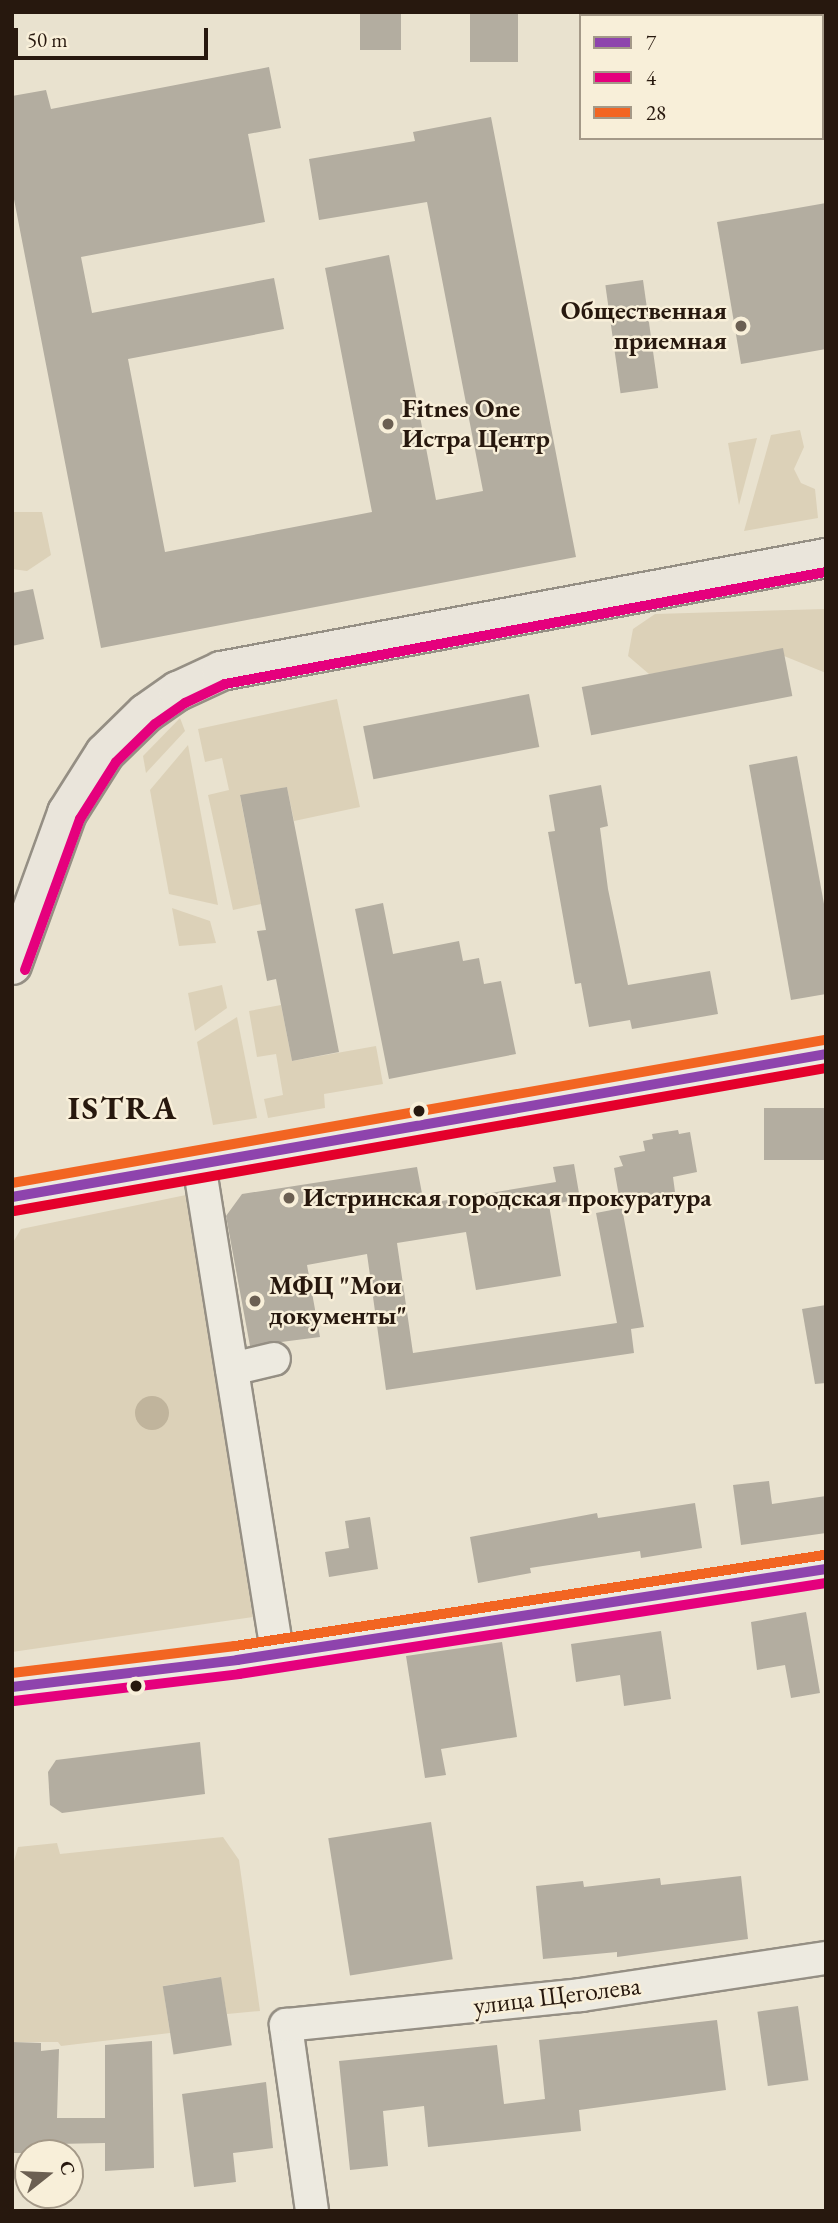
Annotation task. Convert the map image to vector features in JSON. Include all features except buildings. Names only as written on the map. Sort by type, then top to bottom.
[{"type":"main road","points":[[12,965],[67,813],[105,753],[146,713],[220,671],[826,558]]},
{"type":"street","points":[[12,1197],[826,1054]]},
{"type":"street","points":[[200,1164],[276,1647]]},
{"type":"street","points":[[232,1369],[274,1359]]},
{"type":"street","points":[[12,1687],[237,1660],[276,1647],[826,1569]]},
{"type":"street","name":"улица Щеголева","points":[[312,2211],[286,2025],[581,1995],[826,1958]]},
{"type":"shaded area","points":[[826,12],[826,81],[824,14],[667,14]]},
{"type":"shaded area","points":[[800,430],[804,447],[794,469],[801,483],[815,489],[818,518],[744,531],[771,435]]},
{"type":"shaded area","points":[[757,438],[739,505],[728,443]]},
{"type":"shaded area","points":[[12,512],[42,512],[51,555],[27,571],[12,569]]},
{"type":"shaded area","points":[[826,609],[826,673],[784,656],[649,674],[628,656],[633,629],[655,614]]},
{"type":"shaded area","points":[[337,699],[360,807],[294,821],[287,787],[240,796],[261,904],[233,910],[208,795],[229,790],[222,758],[205,762],[198,729]]},
{"type":"shaded area","points":[[180,718],[185,731],[146,773],[143,756]]},
{"type":"shaded area","points":[[188,745],[218,905],[169,894],[150,790]]},
{"type":"shaded area","points":[[172,908],[210,921],[216,943],[179,946]]},
{"type":"shaded area","points":[[222,985],[227,1008],[195,1031],[188,993]]},
{"type":"shaded area","points":[[281,1005],[292,1061],[376,1046],[383,1084],[324,1094],[325,1108],[268,1118],[264,1099],[283,1095],[276,1054],[257,1057],[249,1011]]},
{"type":"shaded area","points":[[237,1017],[257,1118],[213,1125],[197,1042]]},
{"type":"shaded area","points":[[186,1195],[253,1617],[12,1652],[12,1244],[21,1229]]},
{"type":"shaded area","points":[[152,1396],[164,1401],[169,1413],[164,1425],[152,1430],[140,1425],[135,1413],[140,1401]]},
{"type":"shaded area","points":[[223,1837],[239,1860],[260,2011],[227,2014],[220,1977],[163,1986],[170,2033],[61,2046],[58,2042],[12,2042],[12,1868],[18,1847],[57,1843],[60,1854]]},
{"type":"transit line","name":"4","points":[[25,970],[80,819],[116,762],[155,724],[185,703],[225,684],[826,572]]},
{"type":"transit line","name":"28","points":[[12,1183],[824,1040]]},
{"type":"transit line","name":"7","points":[[12,1197],[826,1054]]},
{"type":"transit line","points":[[14,1211],[826,1068]]},
{"type":"transit line","name":"28","points":[[12,1673],[235,1646],[824,1555]]},
{"type":"transit line","name":"7","points":[[12,1687],[237,1660],[826,1569]]},
{"type":"transit line","name":"4","points":[[14,1701],[239,1674],[826,1583]]},
{"type":"place","name":"Общественная приемная","points":[[741,326]]},
{"type":"place","name":"Fitnes One Истра Центр","points":[[388,424]]},
{"type":"place","name":"Истринская городская прокуратура","points":[[289,1198]]},
{"type":"place","name":"МФЦ \"Мои документы\"","points":[[255,1301]]},
{"type":"district","name":"ISTRA","points":[[123,1108]]}]
